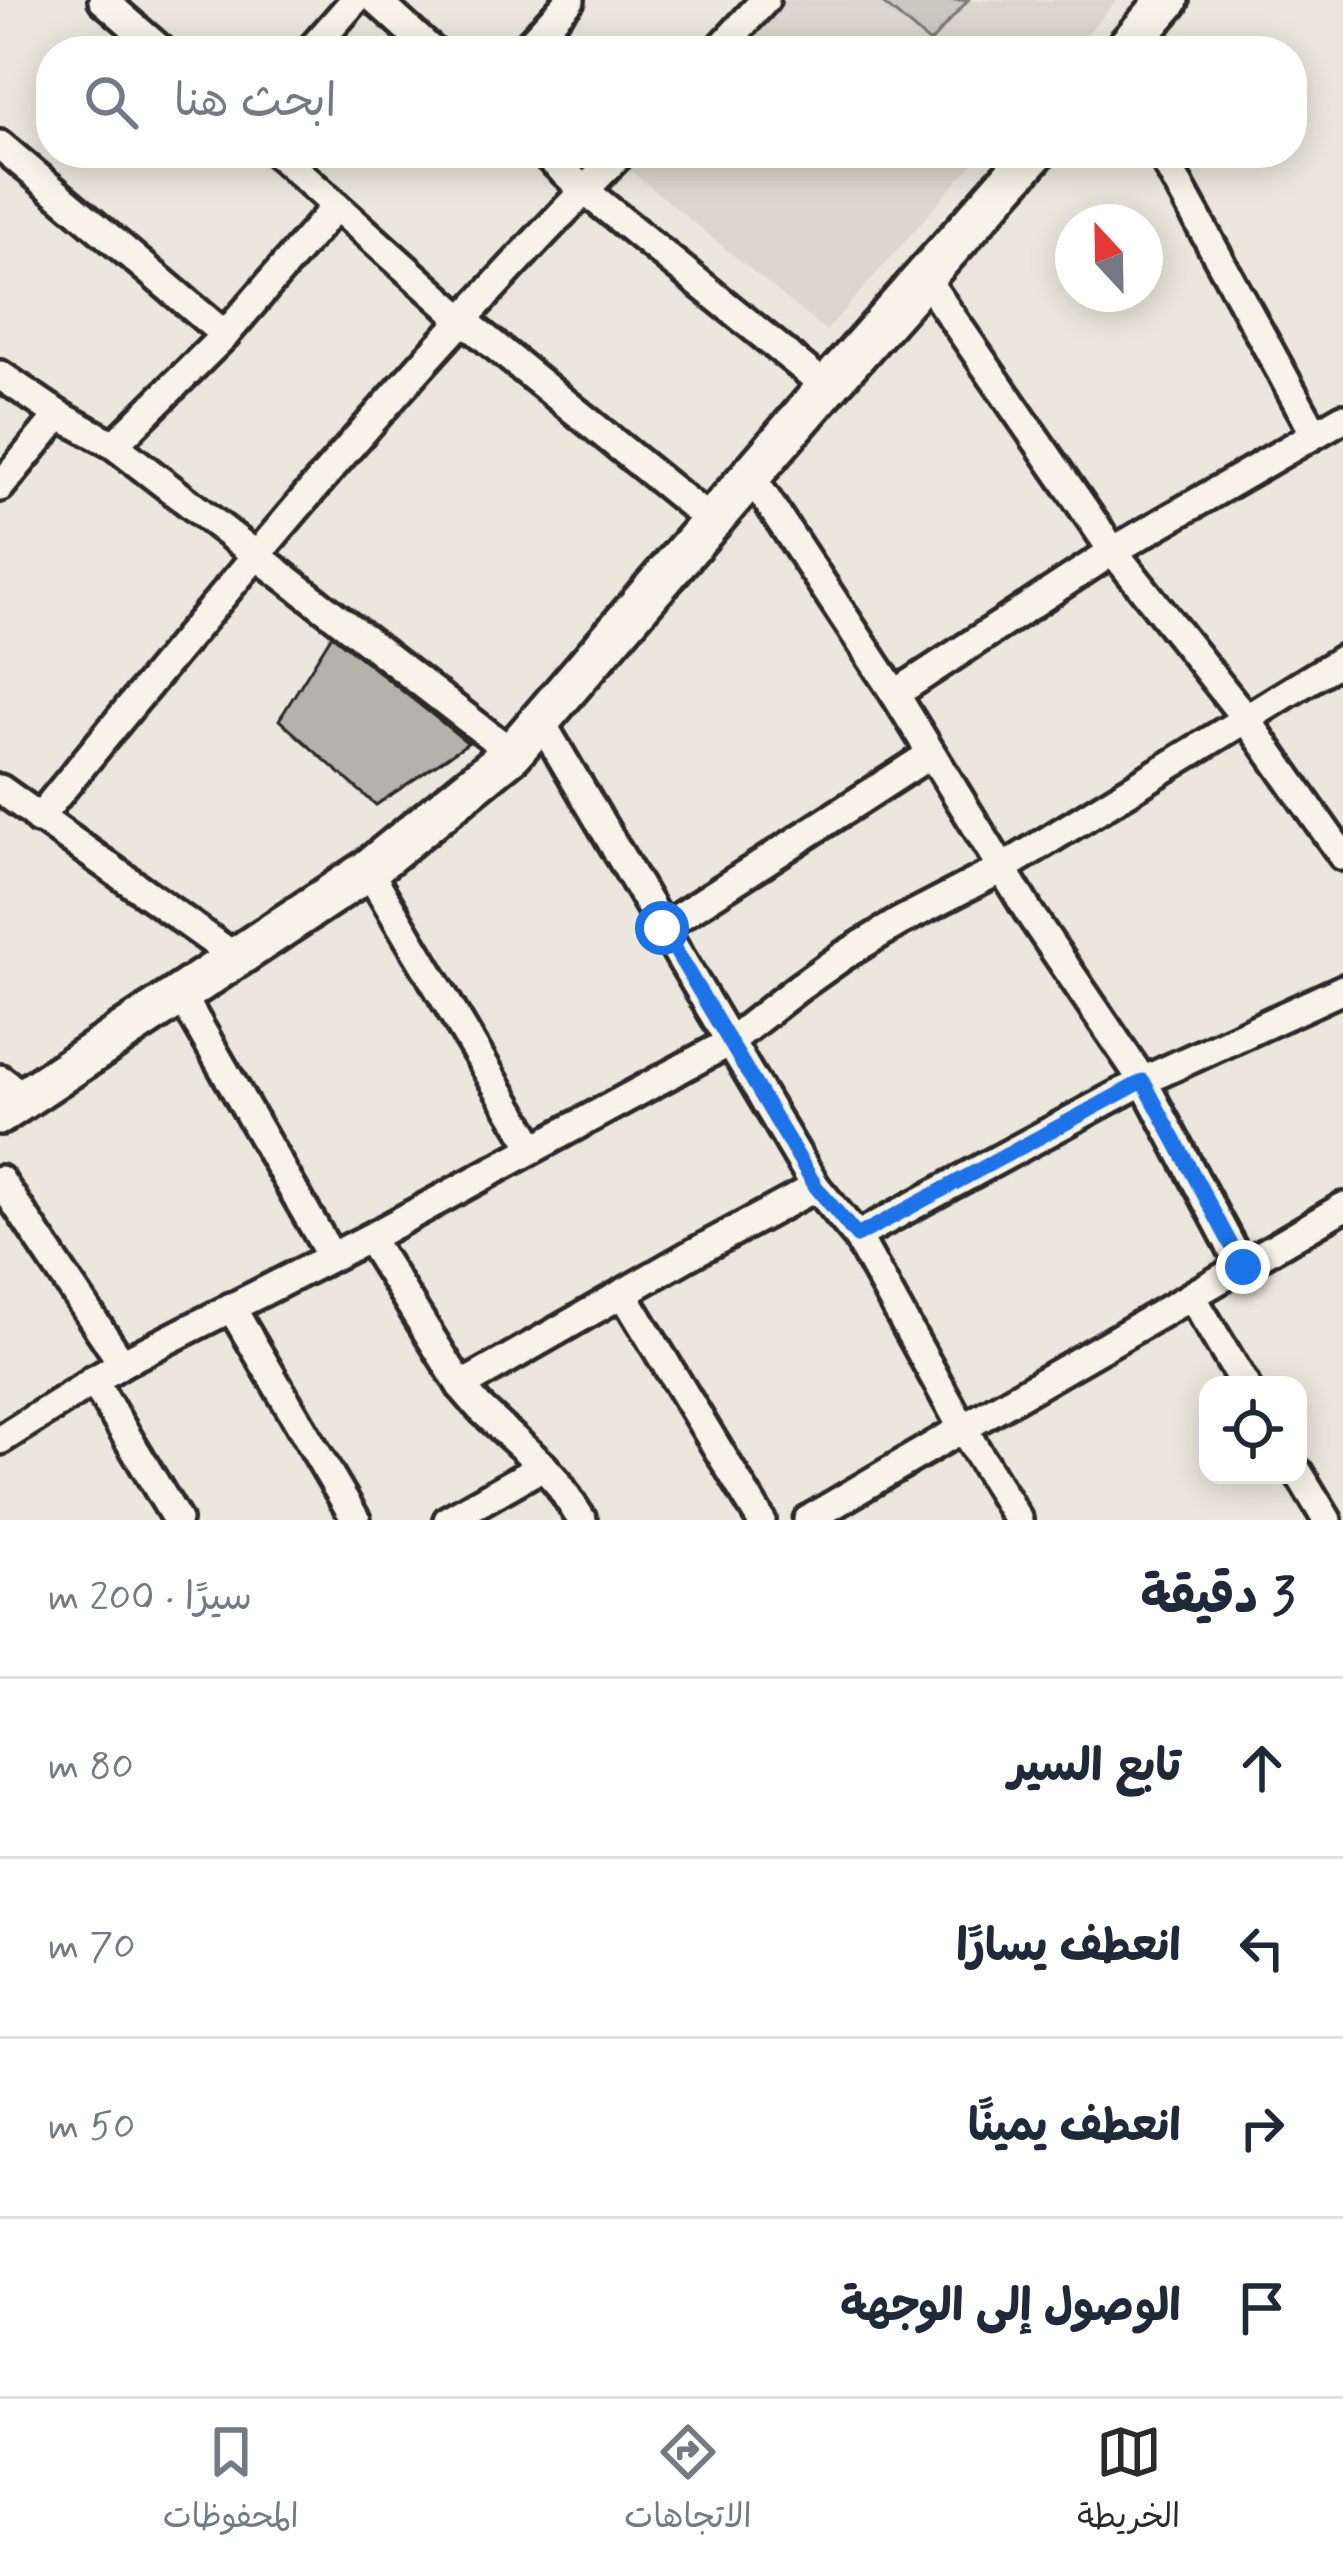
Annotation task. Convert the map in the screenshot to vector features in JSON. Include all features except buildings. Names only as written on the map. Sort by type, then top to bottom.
[{"type":"street","points":[[103,0],[145,36]]},
{"type":"street","points":[[323,36],[355,0]]},
{"type":"street","points":[[376,0],[416,36]]},
{"type":"street","points":[[538,36],[570,0]]},
{"type":"street","points":[[732,36],[765,0]]},
{"type":"street","points":[[1137,36],[1168,0]]},
{"type":"street","points":[[0,145],[225,335]]},
{"type":"street","points":[[294,168],[462,319],[712,522]]},
{"type":"street","points":[[560,168],[827,387]]},
{"type":"street","points":[[38,818],[254,555],[462,319],[606,168]]},
{"type":"street","points":[[8,1097],[181,993],[368,870],[512,754],[1021,168]]},
{"type":"street","points":[[1169,168],[1315,434]]},
{"type":"street","points":[[114,445],[225,335],[336,206]]},
{"type":"street","points":[[924,277],[1113,551],[1247,720],[1343,856]]},
{"type":"street","points":[[0,375],[114,445],[512,754]]},
{"type":"street","points":[[0,487],[59,415]]},
{"type":"street","points":[[895,694],[1113,551],[1343,418]]},
{"type":"street","points":[[752,476],[895,694],[1030,914],[1143,1081],[1243,1267]]},
{"type":"street","points":[[0,1440],[122,1363],[369,1238],[728,1043],[843,956],[1003,868],[1343,659]]},
{"type":"street","points":[[541,722],[816,1187],[857,1236],[1018,1520]]},
{"type":"street","points":[[662,928],[931,754]]},
{"type":"street","points":[[0,789],[235,957]]},
{"type":"street","points":[[368,870],[533,1147]]},
{"type":"street","points":[[857,1236],[1143,1081],[1343,988]]},
{"type":"street","points":[[181,993],[331,1256]]},
{"type":"street","points":[[0,1180],[122,1363]]},
{"type":"street","points":[[461,1385],[816,1187]]},
{"type":"street","points":[[808,1520],[1343,1207]]},
{"type":"street","points":[[369,1238],[461,1385],[543,1466],[582,1520]]},
{"type":"street","points":[[623,1293],[761,1520]]},
{"type":"street","points":[[1192,1298],[1240,1376]]},
{"type":"street","points":[[231,1306],[356,1520]]},
{"type":"street","points":[[93,1380],[177,1520]]},
{"type":"street","points":[[448,1520],[543,1466]]},
{"type":"street","points":[[1305,1484],[1327,1520]]},
{"type":"shaded area","points":[[781,0],[1117,0],[1085,36],[748,36]]},
{"type":"shaded area","points":[[879,0],[968,0],[936,36],[922,36]]},
{"type":"shaded area","points":[[627,168],[969,168],[826,331]]},
{"type":"route","points":[[662,928],[816,1187],[857,1236],[1143,1081],[1243,1267]]}]
